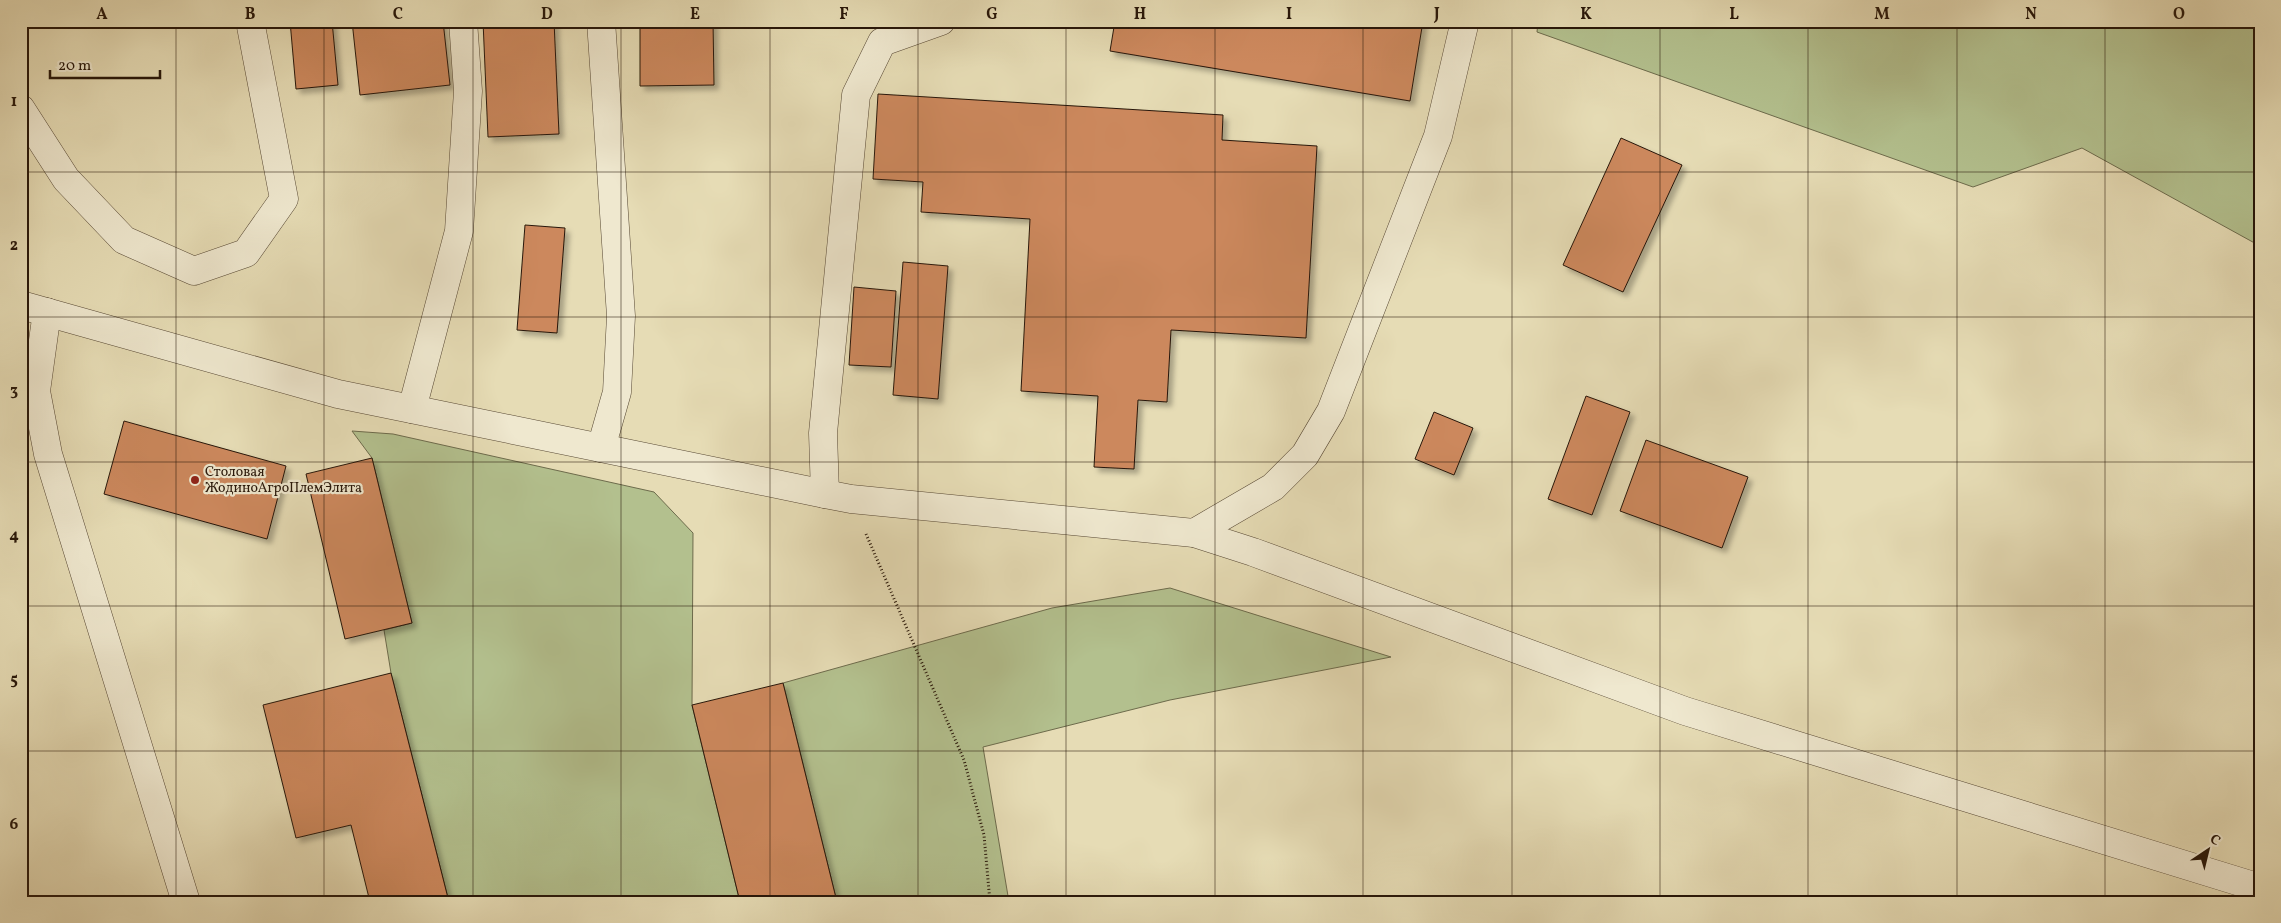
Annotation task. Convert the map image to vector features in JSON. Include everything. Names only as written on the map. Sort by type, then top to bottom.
[{"type":"street","points":[[21,109],[66,179],[124,240],[194,271],[246,253],[284,199],[250,21]]},
{"type":"street","points":[[412,409],[459,231],[468,91],[463,21]]},
{"type":"street","points":[[601,21],[621,316],[616,392],[601,448]]},
{"type":"street","points":[[824,494],[823,433],[856,95],[882,42],[941,21]]},
{"type":"street","points":[[1194,533],[1273,487],[1306,455],[1331,411],[1438,136],[1465,21]]},
{"type":"street","points":[[186,902],[48,454],[36,391],[34,309],[338,394],[824,494],[851,499],[1194,533],[1254,552],[1685,711],[2260,888]]},
{"type":"path","points":[[851,499],[964,760],[984,835],[990,902]]},
{"type":"green space","points":[[1538,21],[2260,21],[2260,246],[2082,148],[1973,187],[1537,32]]},
{"type":"green space","points":[[352,431],[393,434],[654,492],[693,533],[692,705],[740,902],[449,902],[391,673],[384,630],[412,623],[372,458]]},
{"type":"green space","points":[[1170,588],[1391,657],[1170,700],[983,747],[1009,902],[837,902],[783,683],[1052,608]]},
{"type":"building","points":[[290,21],[332,21],[338,85],[296,89]]},
{"type":"building","points":[[352,21],[443,21],[450,85],[360,95]]},
{"type":"building","points":[[483,21],[554,21],[559,134],[488,137]]},
{"type":"building","points":[[640,21],[713,21],[714,85],[640,86]]},
{"type":"building","points":[[1115,21],[1423,21],[1410,101],[1110,51]]},
{"type":"building","points":[[878,94],[1223,115],[1222,140],[1317,146],[1306,338],[1171,330],[1167,402],[1138,400],[1134,469],[1094,467],[1098,396],[1021,391],[1030,219],[921,212],[923,182],[873,179]]},
{"type":"building","points":[[1621,138],[1682,165],[1623,292],[1563,265]]},
{"type":"building","points":[[525,225],[565,228],[557,333],[517,330]]},
{"type":"building","points":[[903,262],[948,266],[938,399],[893,395]]},
{"type":"building","points":[[854,287],[896,291],[891,367],[849,365]]},
{"type":"building","points":[[1586,396],[1630,412],[1592,515],[1548,499]]},
{"type":"building","points":[[1434,412],[1473,428],[1454,475],[1415,459]]},
{"type":"building","name":"Столовая ЖодиноАгроПлемЭлита","points":[[124,421],[286,466],[267,539],[104,494]]},
{"type":"building","points":[[1646,440],[1748,477],[1722,548],[1620,511]]},
{"type":"building","points":[[372,458],[412,623],[345,639],[306,474]]},
{"type":"building","points":[[391,673],[449,902],[370,902],[351,825],[296,838],[263,705]]},
{"type":"building","points":[[783,683],[837,902],[740,902],[692,705]]},
{"type":"place","name":"Столовая ЖодиноАгроПлемЭлита","points":[[195,480]]}]
